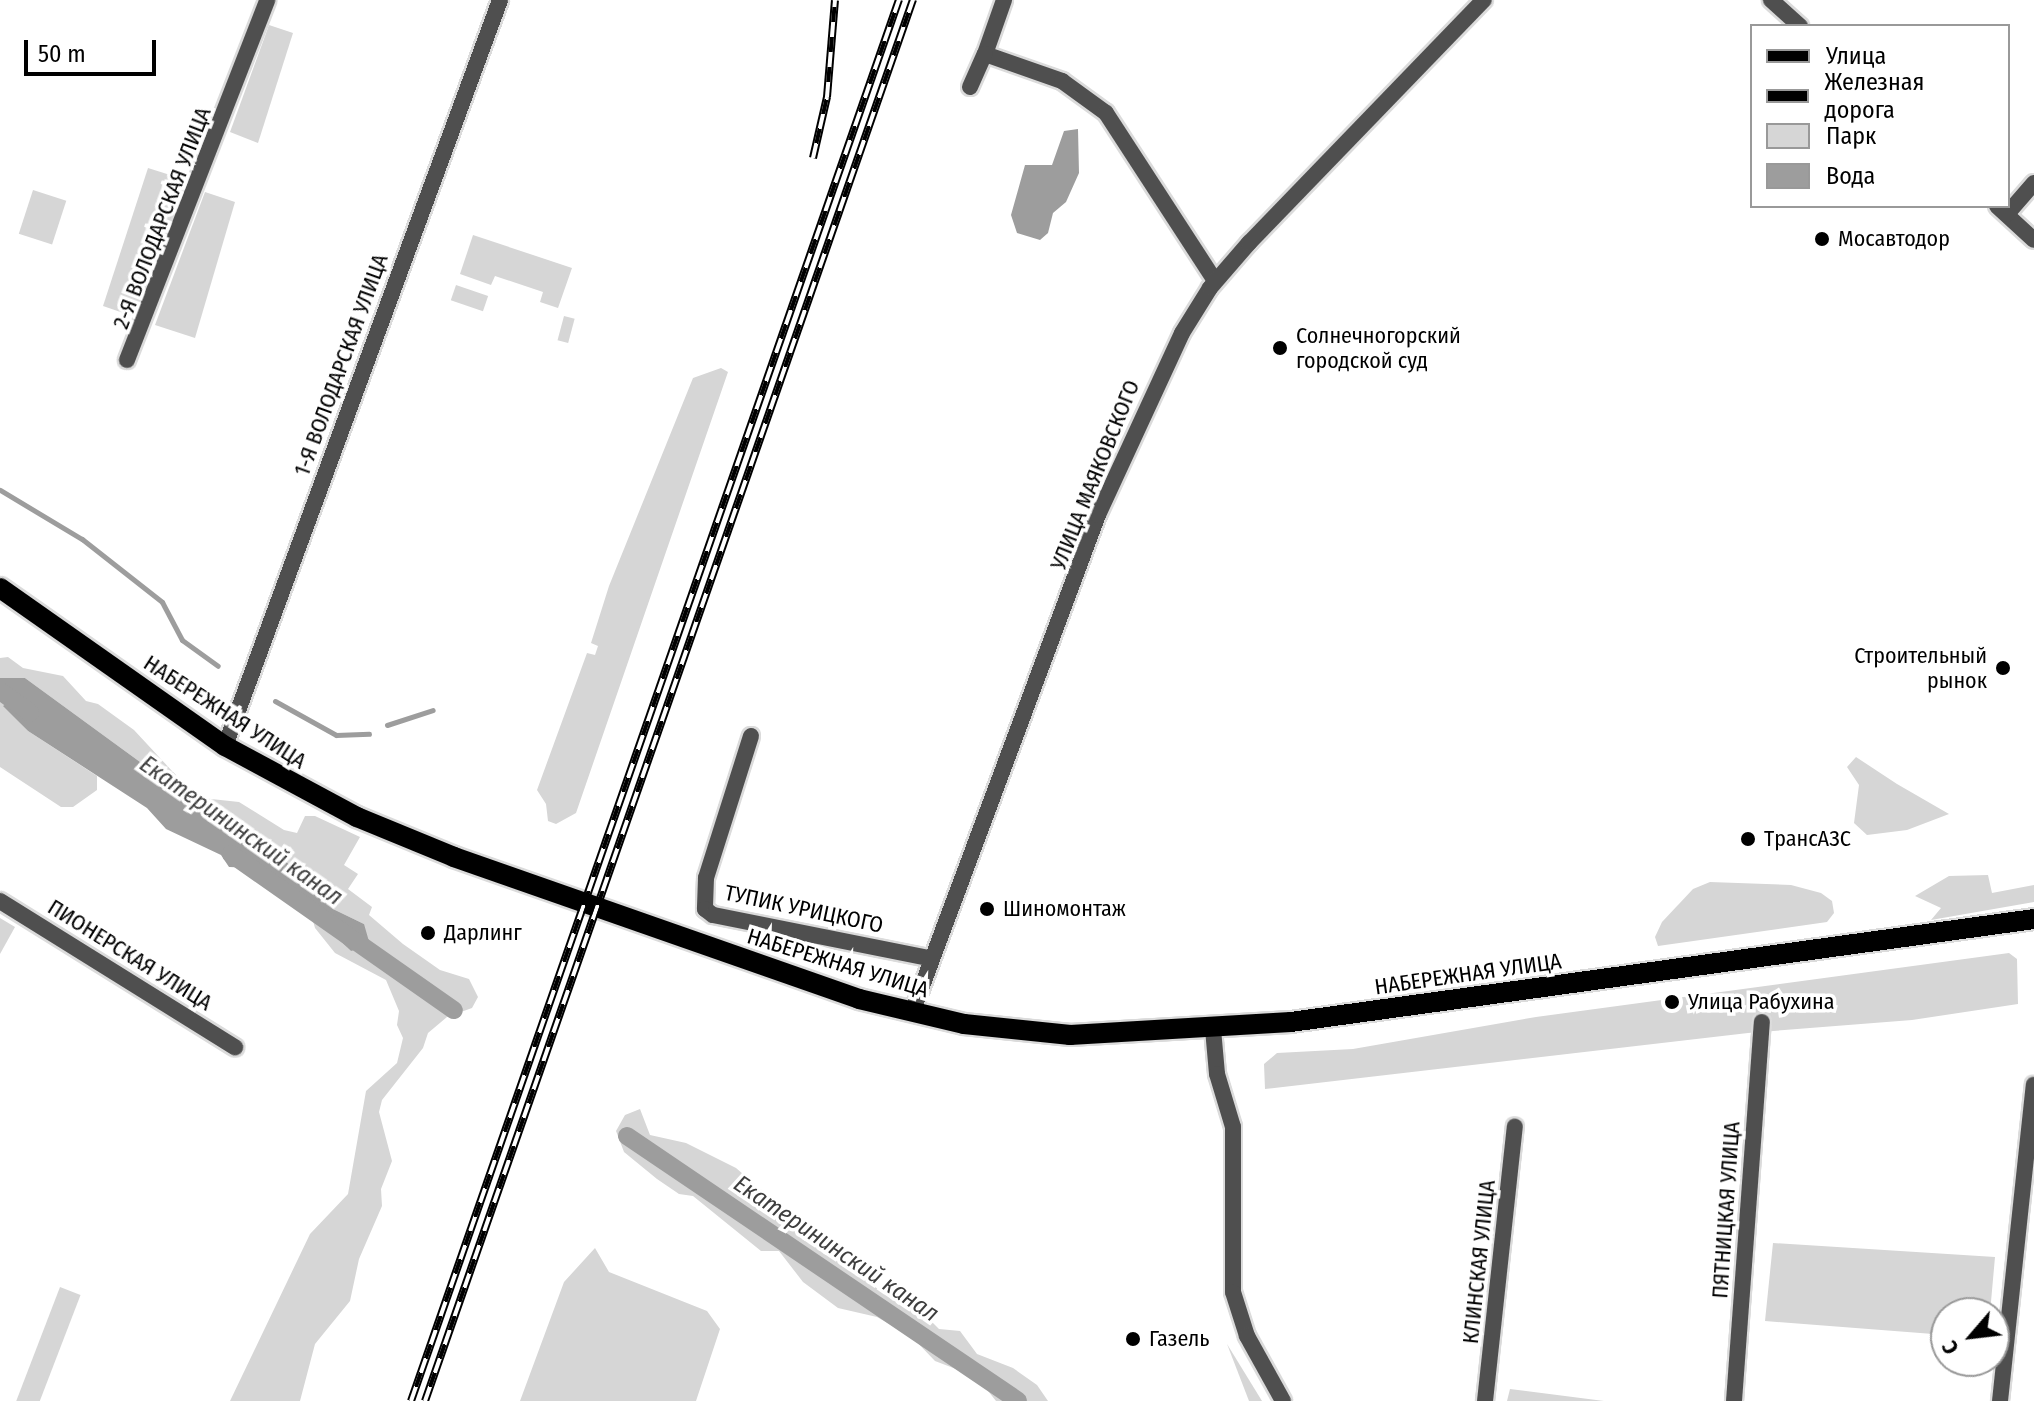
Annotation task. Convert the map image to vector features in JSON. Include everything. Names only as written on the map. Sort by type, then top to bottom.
[{"type":"main road","name":"НАБЕРЕЖНАЯ УЛИЦА","points":[[0,588],[225,746],[305,792],[454,857],[912,1013],[1055,1034],[1213,1029],[2034,919]]},
{"type":"street","name":"2-Я ВОЛОДАРСКАЯ УЛИЦА","points":[[127,360],[267,0]]},
{"type":"street","name":"1-Я ВОЛОДАРСКАЯ УЛИЦА","points":[[225,746],[500,0]]},
{"type":"street","points":[[970,87],[1004,0]]},
{"type":"street","name":"УЛИЦА МАЯКОВСКОГО","points":[[912,1013],[929,958],[1123,453],[1182,333],[1215,281],[1332,153],[1484,0]]},
{"type":"street","points":[[1771,0],[1798,24]]},
{"type":"street","points":[[985,54],[1062,81],[1106,113],[1215,281]]},
{"type":"street","points":[[2010,203],[2034,183]]},
{"type":"street","points":[[2002,210],[2034,240]]},
{"type":"street","name":"ТУПИК УРИЦКОГО","points":[[751,736],[706,878],[705,909],[713,915],[929,958]]},
{"type":"street","name":"ПИОНЕРСКАЯ УЛИЦА","points":[[0,901],[235,1047]]},
{"type":"street","name":"ПЯТНИЦКАЯ УЛИЦА","points":[[1734,1401],[1762,1022]]},
{"type":"street","points":[[1213,1029],[1217,1074],[1233,1127],[1233,1292],[1247,1336],[1283,1401]]},
{"type":"street","points":[[2000,1401],[2034,1085]]},
{"type":"street","name":"КЛИНСКАЯ УЛИЦА","points":[[1485,1401],[1515,1127]]},
{"type":"green space","points":[[269,25],[293,33],[258,143],[230,132]]},
{"type":"green space","points":[[148,168],[186,180],[135,317],[103,306]]},
{"type":"green space","points":[[33,190],[66,201],[52,245],[19,234]]},
{"type":"green space","points":[[205,192],[235,202],[195,338],[155,325]]},
{"type":"green space","points":[[473,235],[572,268],[558,308],[540,302],[543,292],[495,276],[491,285],[460,274]]},
{"type":"green space","points":[[456,285],[488,296],[483,311],[451,300]]},
{"type":"green space","points":[[564,316],[575,319],[568,343],[558,340]]},
{"type":"green space","points":[[721,368],[728,372],[576,813],[556,824],[548,821],[546,804],[537,790],[587,653],[595,655],[598,646],[591,643],[609,586],[693,378]]},
{"type":"green space","points":[[8,657],[23,668],[63,676],[86,701],[98,704],[134,730],[173,772],[151,770],[25,678],[0,679],[0,658]]},
{"type":"green space","points":[[0,686],[12,691],[12,700],[4,706],[28,731],[97,776],[97,790],[73,807],[61,807],[0,767]]},
{"type":"green space","points":[[1856,757],[1949,814],[1907,830],[1867,835],[1854,823],[1859,785],[1847,767]]},
{"type":"green space","points":[[202,798],[239,802],[284,830],[297,833],[305,816],[315,816],[360,837],[344,865],[358,874],[348,889],[372,907],[369,915],[403,944],[440,970],[469,979],[478,997],[472,1008],[447,1017],[428,1033],[423,1048],[382,1100],[379,1112],[392,1161],[381,1189],[382,1206],[359,1259],[350,1301],[315,1344],[300,1401],[230,1401],[310,1234],[348,1194],[366,1091],[397,1063],[403,1038],[397,1025],[399,1011],[386,980],[335,953],[315,928],[311,914],[351,951],[364,924],[333,909],[311,881],[277,855],[229,829]]},
{"type":"green space","points":[[1988,875],[1992,893],[2034,885],[2034,902],[1931,920],[1941,908],[1915,896],[1949,876]]},
{"type":"green space","points":[[1710,882],[1791,885],[1821,893],[1832,901],[1834,913],[1827,922],[1658,946],[1655,937],[1662,922],[1693,889]]},
{"type":"green space","points":[[0,918],[15,927],[0,954]]},
{"type":"green space","points":[[2009,953],[2017,959],[2018,1004],[1912,1020],[1748,1033],[1265,1089],[1264,1064],[1277,1053],[1353,1049],[1536,1017]]},
{"type":"green space","points":[[640,1109],[650,1135],[686,1143],[736,1168],[880,1291],[915,1305],[939,1329],[960,1331],[977,1354],[1013,1368],[1037,1385],[1048,1401],[996,1401],[977,1377],[935,1361],[912,1337],[877,1317],[838,1308],[803,1282],[779,1251],[761,1251],[693,1196],[679,1194],[657,1179],[624,1152],[616,1131],[625,1115]]},
{"type":"green space","points":[[1773,1243],[1995,1257],[1991,1297],[1930,1297],[1930,1334],[1765,1321]]},
{"type":"green space","points":[[595,1248],[609,1272],[707,1311],[720,1329],[696,1401],[520,1401],[564,1282]]},
{"type":"green space","points":[[60,1287],[81,1295],[40,1401],[16,1401]]},
{"type":"green space","points":[[1227,1344],[1262,1401],[1249,1401]]},
{"type":"green space","points":[[1510,1389],[1604,1401],[1507,1401]]},
{"type":"water","points":[[1078,129],[1079,173],[1066,202],[1053,213],[1048,233],[1040,240],[1017,233],[1011,215],[1025,165],[1052,165],[1064,131]]},
{"type":"water","points":[[0,678],[25,678],[151,770],[173,772],[229,829],[277,855],[311,881],[333,909],[364,924],[370,945],[351,951],[271,877],[257,868],[229,867],[221,855],[166,829],[147,808],[28,731],[3,706],[12,700],[12,691],[0,686]]},
{"type":"waterway","points":[[0,490],[82,539],[162,602],[182,640],[218,666]]},
{"type":"waterway","name":"Екатерининский канал","points":[[0,691],[30,713]]},
{"type":"waterway","points":[[275,701],[336,735],[369,734]]},
{"type":"waterway","points":[[387,725],[433,710]]},
{"type":"waterway","name":"Екатерининский канал","points":[[231,854],[454,1010]]},
{"type":"waterway","name":"Екатерининский канал","points":[[627,1136],[1018,1401]]},
{"type":"railway","points":[[813,158],[827,97],[835,0]]},
{"type":"railway","points":[[411,1401],[899,0]]},
{"type":"railway","points":[[425,1401],[913,0]]},
{"type":"place","name":"Мосавтодор","points":[[1822,239]]},
{"type":"place","name":"Солнечногорский городской суд","points":[[1280,348]]},
{"type":"place","name":"Строительный рынок","points":[[2003,668]]},
{"type":"place","name":"ТрансАЗС","points":[[1748,839]]},
{"type":"place","name":"Шиномонтаж","points":[[987,909]]},
{"type":"place","name":"Дарлинг","points":[[428,933]]},
{"type":"place","name":"Улица Рабухина","points":[[1672,1002]]},
{"type":"place","name":"Газель","points":[[1133,1339]]}]
